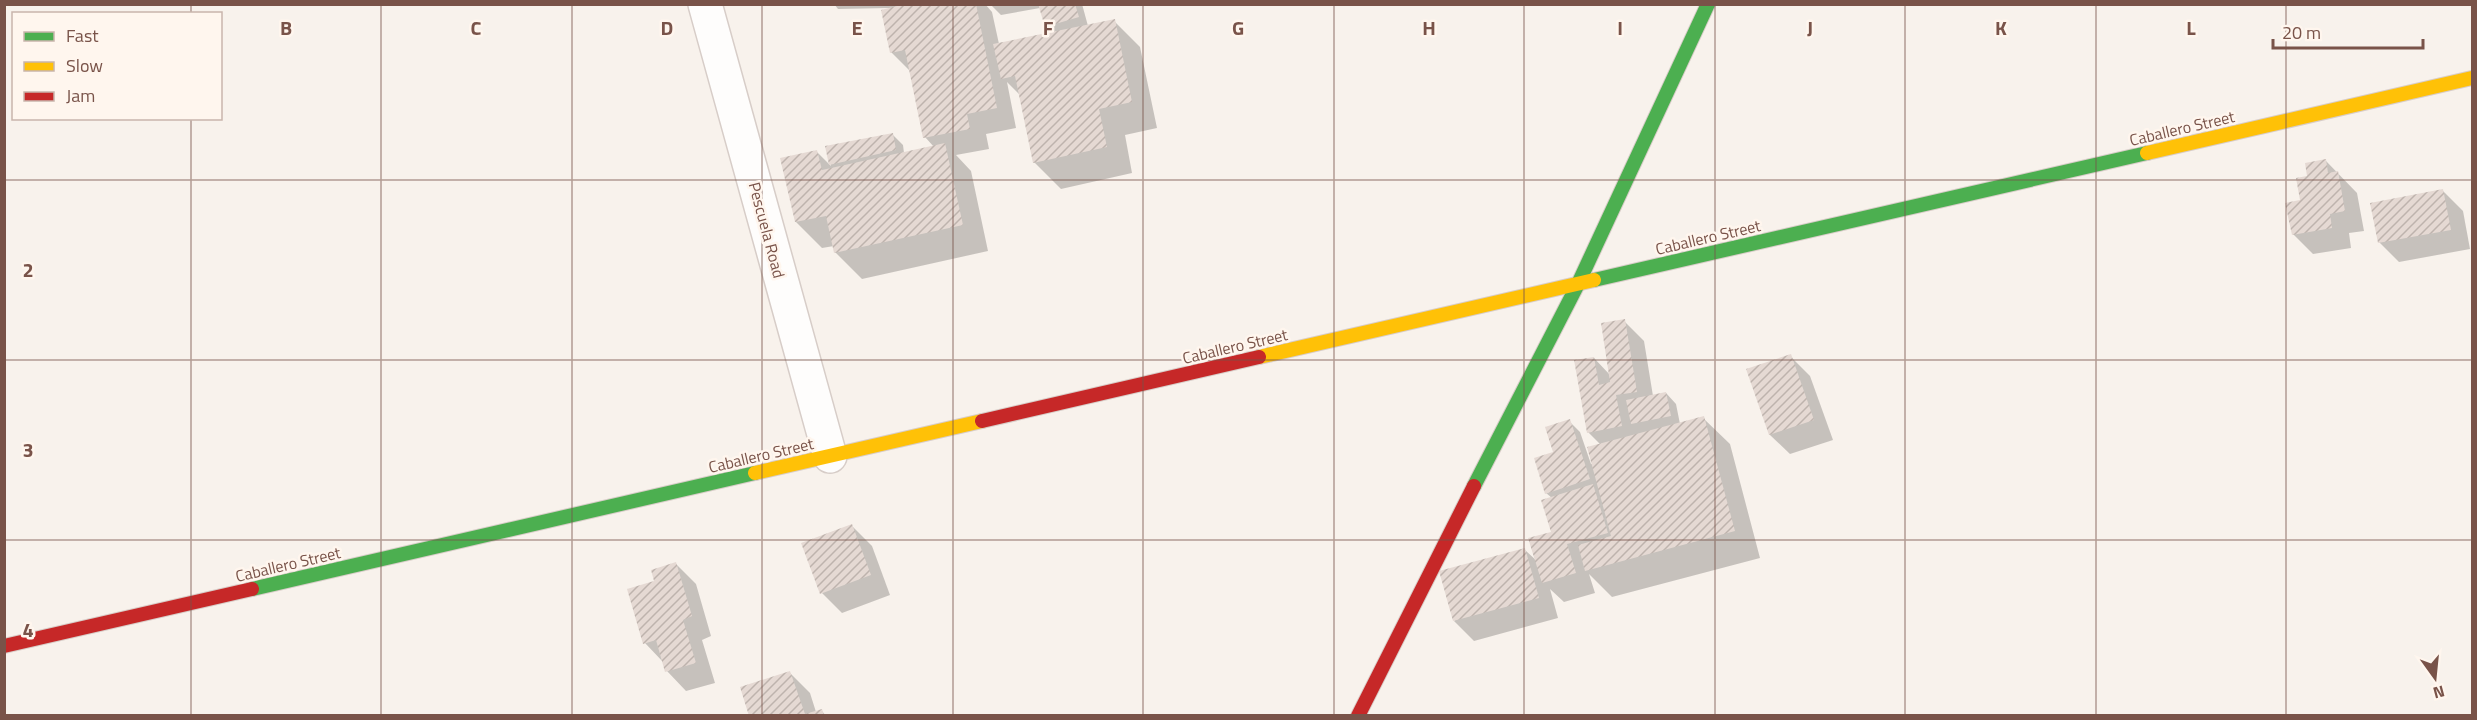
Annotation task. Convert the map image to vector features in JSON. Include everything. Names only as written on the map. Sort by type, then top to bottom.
[{"type":"street","name":"Pescuela Road","points":[[705,4],[830,456]]},
{"type":"street","points":[[1358,716],[1578,284],[1708,4]]},
{"type":"street","name":"Caballero Street","points":[[4,646],[2472,78]]},
{"type":"building","points":[[905,4],[976,4],[997,108],[967,114],[970,129],[923,138],[905,50],[890,53],[881,10]]},
{"type":"building","points":[[1038,4],[1075,4],[1079,17],[1045,27]]},
{"type":"building","points":[[1115,19],[1132,102],[1099,109],[1107,147],[1033,163],[1015,76],[1001,79],[993,44]]},
{"type":"building","points":[[893,133],[896,150],[829,165],[825,146]]},
{"type":"building","points":[[945,143],[963,225],[834,253],[826,216],[795,222],[780,158],[817,150],[822,170]]},
{"type":"building","points":[[2326,159],[2328,173],[2338,171],[2345,211],[2330,214],[2332,228],[2292,235],[2285,203],[2300,200],[2296,178],[2307,176],[2305,163]]},
{"type":"building","points":[[2443,189],[2451,230],[2378,243],[2370,203]]},
{"type":"building","points":[[1625,319],[1637,392],[1616,395],[1622,426],[1587,433],[1574,360],[1594,357],[1599,385],[1610,382],[1601,323]]},
{"type":"building","points":[[1791,354],[1814,420],[1769,435],[1746,369]]},
{"type":"building","points":[[1666,392],[1671,416],[1631,424],[1626,400]]},
{"type":"building","points":[[1704,416],[1735,531],[1585,571],[1578,545],[1611,536],[1587,447]]},
{"type":"building","points":[[1570,419],[1590,479],[1545,494],[1534,458],[1553,452],[1545,427]]},
{"type":"building","points":[[1593,484],[1608,533],[1567,544],[1576,573],[1542,583],[1528,538],[1551,532],[1541,500]]},
{"type":"building","points":[[852,524],[871,575],[820,594],[801,543]]},
{"type":"building","points":[[1525,548],[1539,598],[1453,621],[1439,571]]},
{"type":"building","points":[[676,562],[692,616],[683,620],[696,663],[665,672],[656,640],[643,644],[627,589],[654,581],[651,570]]},
{"type":"building","points":[[790,671],[805,714],[822,709],[824,716],[749,716],[740,687]]},
{"type":"traffic: fast","points":[[1474,486],[1578,284],[1708,4]]},
{"type":"traffic: fast","points":[[1594,280],[2147,153]]},
{"type":"traffic: fast","points":[[252,589],[755,473]]},
{"type":"traffic: slow","points":[[2147,153],[2472,78]]},
{"type":"traffic: slow","points":[[1259,357],[1594,280]]},
{"type":"traffic: slow","points":[[755,473],[982,421]]},
{"type":"traffic: jam","points":[[982,421],[1259,357]]},
{"type":"traffic: jam","points":[[1358,716],[1474,486]]},
{"type":"traffic: jam","points":[[4,646],[252,589]]}]
